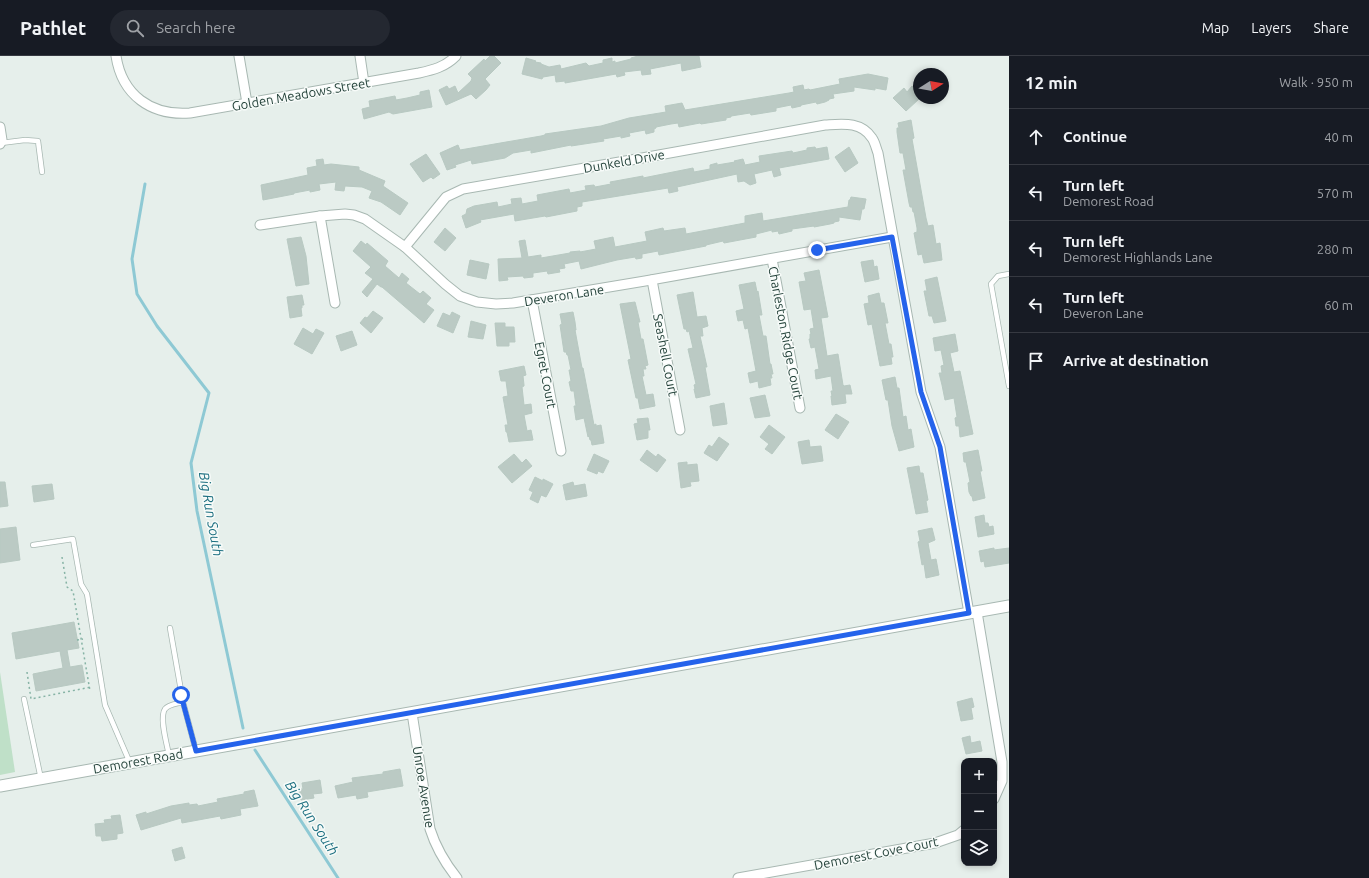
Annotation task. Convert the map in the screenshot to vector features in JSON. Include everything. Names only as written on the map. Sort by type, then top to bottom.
[{"type":"street","name":"Golden Meadows Street","points":[[116,56],[126,85],[144,104],[155,109],[178,114],[247,104],[432,70],[444,66],[456,56]]},
{"type":"street","points":[[240,56],[247,104]]},
{"type":"street","points":[[360,56],[364,83]]},
{"type":"street","name":"Dunkeld Drive","points":[[405,247],[446,197],[463,189],[825,125],[853,124],[872,137],[878,153],[892,237]]},
{"type":"street","points":[[0,127],[1,144]]},
{"type":"street","name":"Deveron Lane","points":[[260,225],[320,216],[345,214],[354,215],[365,219],[405,247],[460,296],[477,302],[496,304],[513,303],[652,280],[892,237]]},
{"type":"street","points":[[320,216],[335,303]]},
{"type":"street","points":[[892,237],[921,392],[940,447],[1000,745],[1006,783],[997,795]]},
{"type":"street","name":"Charleston Ridge Court","points":[[772,259],[800,408]]},
{"type":"street","name":"Seashell Court","points":[[652,280],[680,430]]},
{"type":"street","name":"Egret Court","points":[[532,300],[560,451]]},
{"type":"street","name":"Demorest Road","points":[[0,786],[1009,606]]},
{"type":"street","name":"Unroe Avenue","points":[[412,713],[430,829],[441,855],[457,878]]},
{"type":"street","name":"Demorest Cove Court","points":[[738,878],[935,843],[961,832]]},
{"type":"lane","points":[[1,144],[25,140],[38,141],[42,172]]},
{"type":"lane","points":[[1009,274],[998,276],[990,284],[1009,386]]},
{"type":"lane","points":[[33,545],[73,539],[80,584],[87,594],[105,705],[130,763]]},
{"type":"lane","points":[[170,628],[183,702],[196,751]]},
{"type":"lane","points":[[24,698],[41,779]]},
{"type":"lane","points":[[169,756],[163,723],[163,713],[166,708],[183,702]]},
{"type":"path","points":[[62,557],[67,587],[73,591],[90,691]]},
{"type":"path","points":[[78,640],[82,639]]},
{"type":"path","points":[[27,672],[31,699],[90,688]]},
{"type":"green space","points":[[0,672],[15,772],[0,775]]},
{"type":"building","points":[[490,56],[494,56],[501,63],[485,79],[490,85],[486,90],[476,99],[471,94],[446,105],[439,90],[447,86],[449,89],[455,86],[458,93],[471,81],[472,78],[468,74],[484,59],[485,61]]},
{"type":"building","points":[[638,56],[699,56],[701,67],[682,71],[681,63],[650,69],[651,74],[642,75],[641,70],[624,72],[625,75],[617,77],[616,74],[565,83],[565,81],[556,82],[555,75],[543,77],[542,79],[522,74],[526,58],[549,67],[560,65],[561,69],[586,63],[589,66],[603,63],[603,60],[612,58],[612,62],[615,61],[615,63]]},
{"type":"building","points":[[868,74],[888,78],[886,90],[854,87],[854,91],[833,94],[834,98],[817,104],[816,102],[792,108],[791,105],[776,108],[776,111],[751,115],[750,113],[731,116],[726,118],[726,120],[701,124],[679,127],[678,123],[671,124],[656,127],[654,132],[646,134],[645,130],[629,133],[630,136],[621,138],[621,136],[603,139],[604,141],[571,145],[531,153],[531,150],[513,153],[505,158],[472,164],[471,160],[455,165],[456,167],[447,170],[440,153],[458,145],[460,150],[541,136],[545,134],[601,126],[629,118],[666,112],[665,106],[682,103],[685,110],[794,92],[793,87],[803,85],[804,90],[810,90],[840,84],[839,79]]},
{"type":"building","points":[[912,86],[914,104],[906,111],[893,98],[904,88],[907,92]]},
{"type":"building","points":[[429,90],[432,107],[393,114],[389,112],[364,119],[362,109],[370,107],[369,101],[395,96],[396,100],[407,98],[420,95],[420,92]]},
{"type":"building","points":[[911,120],[914,138],[912,139],[926,218],[928,226],[933,225],[936,244],[940,243],[942,260],[924,263],[922,254],[918,255],[914,233],[917,232],[917,228],[914,212],[909,203],[903,170],[906,170],[903,153],[900,153],[897,132],[897,128],[899,128],[898,123]]},
{"type":"building","points":[[815,147],[816,149],[827,147],[829,159],[779,168],[781,175],[774,177],[772,170],[754,174],[756,183],[750,185],[744,181],[738,182],[737,174],[677,187],[678,191],[669,193],[668,188],[582,202],[582,206],[577,207],[577,211],[515,221],[514,214],[480,220],[481,222],[466,228],[462,216],[466,214],[467,209],[474,206],[497,202],[498,207],[512,204],[511,199],[521,198],[522,204],[538,201],[537,195],[569,189],[570,193],[586,190],[585,186],[594,185],[595,187],[611,184],[610,182],[643,176],[643,178],[693,168],[694,172],[710,169],[710,165],[717,163],[717,165],[743,159],[745,165],[760,162],[759,156],[792,151],[793,153]]},
{"type":"building","points":[[849,147],[858,163],[845,172],[835,157]]},
{"type":"building","points":[[426,154],[440,174],[433,179],[431,177],[423,182],[410,164]]},
{"type":"building","points":[[323,159],[324,165],[331,164],[359,167],[359,170],[385,181],[383,186],[408,203],[400,215],[381,202],[369,198],[372,191],[362,187],[345,186],[344,191],[335,190],[336,182],[319,184],[320,190],[310,192],[310,190],[263,200],[261,185],[308,175],[307,168],[317,166],[316,160]]},
{"type":"building","points":[[851,197],[866,199],[860,220],[839,217],[839,221],[834,223],[792,229],[792,231],[779,234],[778,231],[772,232],[772,230],[756,234],[756,237],[724,243],[723,241],[706,246],[659,255],[658,251],[642,254],[642,258],[636,259],[635,257],[617,260],[581,269],[579,261],[564,264],[565,268],[559,269],[560,272],[548,274],[547,271],[533,273],[533,277],[507,277],[508,280],[499,281],[498,259],[522,258],[519,241],[525,240],[528,257],[541,255],[541,258],[570,252],[596,249],[594,241],[613,237],[615,247],[647,241],[645,232],[663,228],[664,231],[685,228],[686,234],[745,223],[745,216],[762,213],[763,221],[848,207]]},
{"type":"building","points":[[445,228],[456,238],[445,251],[434,242]]},
{"type":"building","points":[[301,237],[306,256],[309,284],[296,286],[287,239]]},
{"type":"building","points":[[361,241],[366,245],[367,243],[388,261],[385,266],[399,278],[402,273],[409,279],[406,283],[420,294],[423,291],[431,298],[426,304],[434,310],[424,323],[377,284],[367,297],[362,292],[373,279],[365,273],[371,267],[353,251]]},
{"type":"building","points":[[470,260],[489,264],[486,279],[467,275]]},
{"type":"building","points":[[873,260],[874,267],[877,266],[879,279],[865,282],[861,262]]},
{"type":"building","points":[[819,270],[828,317],[821,318],[827,356],[838,354],[843,385],[850,385],[852,394],[845,394],[846,403],[832,405],[831,391],[833,391],[831,376],[816,379],[815,370],[819,369],[815,347],[811,348],[809,339],[811,334],[810,329],[814,328],[811,309],[804,310],[799,282],[806,281],[804,273]]},
{"type":"building","points":[[937,277],[946,321],[934,323],[932,316],[929,316],[924,291],[927,291],[925,280]]},
{"type":"building","points":[[755,282],[762,315],[759,315],[763,336],[766,336],[773,374],[771,374],[772,378],[770,378],[771,385],[759,388],[758,381],[750,383],[748,373],[756,371],[748,328],[745,329],[743,320],[738,321],[736,311],[744,309],[739,285]]},
{"type":"building","points":[[693,292],[697,317],[706,316],[708,326],[702,328],[703,336],[700,336],[707,367],[705,367],[710,395],[696,398],[694,385],[696,384],[688,349],[693,348],[689,331],[687,332],[686,329],[684,329],[677,295]]},
{"type":"building","points":[[879,293],[881,303],[884,303],[888,323],[885,323],[893,357],[891,357],[892,364],[880,366],[872,324],[868,325],[864,304],[869,303],[868,296]]},
{"type":"building","points":[[302,295],[304,305],[302,305],[301,308],[302,316],[290,318],[287,297]]},
{"type":"building","points":[[635,302],[640,322],[638,322],[641,339],[643,339],[648,365],[645,366],[646,369],[643,369],[644,376],[642,376],[646,395],[653,394],[655,406],[640,409],[638,398],[636,398],[628,360],[631,359],[620,304]]},
{"type":"building","points":[[373,311],[383,318],[371,333],[360,323]]},
{"type":"building","points":[[452,312],[460,316],[453,333],[437,326],[443,313],[450,316]]},
{"type":"building","points":[[573,312],[582,368],[594,425],[601,425],[604,443],[592,445],[589,436],[588,437],[584,418],[576,420],[574,391],[571,391],[569,382],[571,381],[569,370],[571,370],[568,355],[564,352],[560,325],[562,324],[560,314]]},
{"type":"building","points":[[471,321],[486,325],[483,339],[468,337]]},
{"type":"building","points":[[495,323],[505,323],[505,327],[514,327],[515,342],[509,342],[509,346],[497,346]]},
{"type":"building","points":[[303,328],[313,334],[316,329],[324,333],[312,354],[294,344]]},
{"type":"building","points":[[352,331],[357,345],[341,351],[336,336]]},
{"type":"building","points":[[955,334],[958,351],[950,353],[954,372],[960,371],[973,434],[960,437],[959,426],[956,426],[955,418],[957,417],[954,398],[945,400],[939,373],[942,373],[941,366],[944,365],[941,350],[935,351],[933,338]]},
{"type":"building","points":[[524,366],[526,375],[523,376],[524,386],[522,387],[524,405],[531,404],[532,413],[524,415],[527,431],[531,430],[533,440],[509,442],[505,425],[508,425],[503,397],[508,396],[506,381],[501,381],[499,371]]},
{"type":"building","points":[[895,377],[897,388],[899,388],[903,417],[906,416],[908,430],[911,429],[914,447],[899,451],[882,380]]},
{"type":"building","points":[[765,395],[770,416],[755,418],[750,398]]},
{"type":"building","points":[[724,403],[727,424],[713,426],[710,406]]},
{"type":"building","points":[[836,414],[849,422],[838,439],[825,430]]},
{"type":"building","points":[[648,418],[650,430],[648,430],[648,438],[637,440],[634,424],[638,423],[637,419]]},
{"type":"building","points":[[769,425],[785,437],[772,454],[765,449],[769,444],[760,437]]},
{"type":"building","points":[[719,437],[729,444],[717,461],[704,453],[709,445],[712,447]]},
{"type":"building","points":[[809,440],[810,447],[821,446],[823,461],[802,464],[798,442]]},
{"type":"building","points":[[647,450],[656,457],[658,454],[666,460],[657,472],[640,460]]},
{"type":"building","points":[[978,450],[985,498],[973,501],[969,492],[968,483],[970,482],[963,453]]},
{"type":"building","points":[[514,454],[522,463],[526,459],[532,466],[512,483],[498,467]]},
{"type":"building","points":[[594,454],[609,461],[603,473],[598,471],[597,474],[587,470]]},
{"type":"building","points":[[687,462],[687,465],[697,464],[699,481],[690,482],[691,486],[681,488],[678,463]]},
{"type":"building","points":[[919,466],[920,473],[923,473],[928,500],[926,501],[928,512],[916,514],[907,468]]},
{"type":"building","points":[[535,477],[553,484],[546,497],[541,495],[538,503],[530,499],[533,492],[529,490]]},
{"type":"building","points":[[0,482],[5,482],[8,506],[0,507]]},
{"type":"building","points":[[573,482],[574,486],[585,484],[587,496],[566,500],[563,485]]},
{"type":"building","points":[[52,484],[54,499],[34,502],[32,486]]},
{"type":"building","points":[[984,515],[985,523],[988,523],[989,527],[993,526],[994,534],[978,537],[975,517]]},
{"type":"building","points":[[16,527],[20,560],[0,563],[0,529]]},
{"type":"building","points":[[932,528],[935,540],[928,543],[931,560],[936,559],[939,575],[926,578],[918,542],[920,541],[918,531]]},
{"type":"building","points":[[994,548],[994,550],[1009,548],[1009,563],[985,567],[984,561],[981,562],[979,551]]},
{"type":"building","points":[[74,622],[79,648],[67,650],[70,667],[82,665],[85,682],[36,691],[33,674],[63,668],[60,651],[16,659],[12,633]]},
{"type":"building","points":[[972,698],[974,707],[971,708],[973,719],[961,721],[957,702]]},
{"type":"building","points":[[970,736],[971,743],[980,741],[982,751],[966,754],[962,738]]},
{"type":"building","points":[[400,769],[403,786],[367,792],[368,797],[357,799],[356,795],[338,798],[335,786],[353,782],[352,778],[383,774],[383,772]]},
{"type":"building","points":[[320,780],[322,793],[313,794],[314,798],[301,800],[299,789],[303,789],[302,783]]},
{"type":"building","points":[[254,790],[258,806],[240,809],[241,815],[221,819],[220,816],[182,823],[181,818],[141,830],[136,815],[146,812],[146,814],[171,806],[189,803],[189,805],[197,804],[198,806],[218,802],[217,799],[244,794],[244,792]]},
{"type":"building","points":[[120,815],[123,833],[117,834],[117,839],[102,841],[101,836],[96,836],[95,824],[105,823],[104,820],[112,819],[111,816]]},
{"type":"building","points":[[182,847],[185,858],[175,861],[172,850]]},
{"type":"waterway","name":"Big Run South","points":[[145,184],[132,259],[137,294],[157,326],[209,393],[191,463],[197,511],[243,728]]},
{"type":"waterway","name":"Big Run South","points":[[255,750],[338,878]]},
{"type":"route","points":[[181,695],[196,751],[969,613],[940,447],[921,392],[892,237],[817,250]]}]
